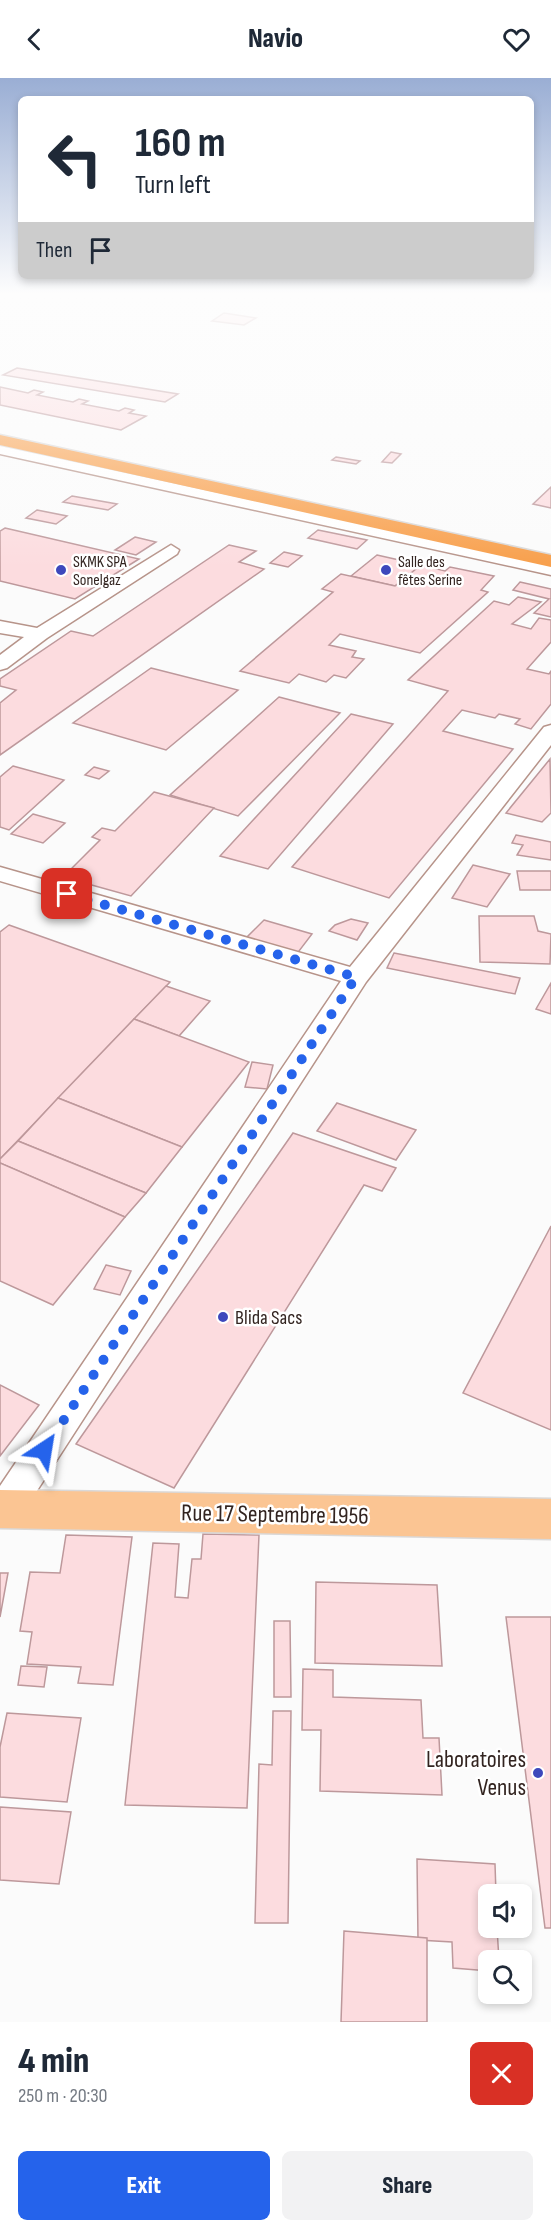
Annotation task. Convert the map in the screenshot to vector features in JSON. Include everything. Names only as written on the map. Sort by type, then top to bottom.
[{"type":"highway","points":[[0,426],[551,543]]},
{"type":"highway","points":[[0,440],[551,561]]},
{"type":"main road","name":"Rue 17 Septembre 1956","points":[[2,1509],[551,1519]]},
{"type":"street","points":[[0,450],[551,570]]},
{"type":"street","points":[[0,664],[40,634],[171,550]]},
{"type":"street","points":[[0,627],[40,634]]},
{"type":"street","points":[[2,1509],[356,977],[551,730]]},
{"type":"street","points":[[0,874],[356,977]]},
{"type":"building","points":[[0,387],[28,393],[34,390],[43,392],[37,395],[73,402],[79,399],[88,401],[82,404],[119,411],[125,408],[134,410],[129,413],[146,416],[121,430],[0,405]]},
{"type":"building","points":[[73,387],[133,387],[178,394],[165,402]]},
{"type":"building","points":[[391,452],[401,454],[392,463],[382,462]]},
{"type":"building","points":[[336,457],[360,461],[356,464],[332,460]]},
{"type":"building","points":[[551,487],[551,508],[533,504]]},
{"type":"building","points":[[72,496],[117,504],[108,510],[63,502]]},
{"type":"building","points":[[37,510],[67,516],[56,524],[26,518]]},
{"type":"building","name":"SKMK SPA Sonelgaz","points":[[5,528],[139,559],[75,599],[0,581],[0,531]]},
{"type":"building","points":[[318,530],[367,540],[357,549],[308,538]]},
{"type":"building","points":[[135,537],[156,542],[136,555],[115,550]]},
{"type":"building","points":[[229,545],[256,551],[239,562],[264,569],[0,755],[0,703],[16,690],[0,686],[0,679],[71,631],[93,636]]},
{"type":"building","points":[[284,552],[302,556],[288,567],[270,563]]},
{"type":"building","name":"Salle des fêtes Serine","points":[[377,555],[421,565],[395,586],[351,576]]},
{"type":"building","points":[[421,565],[445,571],[450,567],[494,576],[481,590],[488,592],[420,653],[340,634],[329,645],[356,651],[352,657],[364,659],[346,678],[334,675],[326,682],[299,674],[289,683],[240,671],[333,592],[322,589],[341,574],[395,586]]},
{"type":"building","points":[[520,582],[551,589],[551,617],[534,613],[549,599],[513,590]]},
{"type":"building","points":[[518,597],[541,602],[512,624],[531,629],[539,618],[551,620],[551,642],[527,669],[549,674],[551,671],[551,704],[531,729],[515,724],[520,719],[499,714],[495,718],[462,710],[443,731],[513,749],[389,898],[292,867],[448,691],[408,680],[494,601],[509,605]]},
{"type":"building","points":[[151,668],[238,690],[166,750],[73,723]]},
{"type":"building","points":[[279,697],[340,713],[238,816],[170,795]]},
{"type":"building","points":[[351,714],[393,724],[268,869],[220,856]]},
{"type":"building","points":[[550,759],[551,813],[542,822],[506,813]]},
{"type":"building","points":[[13,766],[64,780],[9,830],[0,827],[0,777]]},
{"type":"building","points":[[94,767],[109,771],[99,779],[85,775]]},
{"type":"building","points":[[154,792],[214,808],[131,896],[63,877],[100,840],[92,837],[102,828],[115,831]]},
{"type":"building","points":[[33,814],[65,823],[43,843],[11,834]]},
{"type":"building","points":[[516,835],[551,842],[551,860],[517,855],[523,845],[512,843]]},
{"type":"building","points":[[473,865],[510,874],[487,907],[452,898]]},
{"type":"building","points":[[517,871],[551,871],[551,890],[520,890]]},
{"type":"building","points":[[479,916],[534,916],[538,931],[551,934],[550,964],[480,962]]},
{"type":"building","points":[[351,919],[368,923],[357,940],[329,931],[335,925]]},
{"type":"building","points":[[264,920],[312,934],[296,955],[244,940]]},
{"type":"building","points":[[9,925],[170,982],[0,1159],[0,932]]},
{"type":"building","points":[[394,953],[520,978],[515,994],[387,968]]},
{"type":"building","points":[[551,983],[551,1014],[536,1009]]},
{"type":"building","points":[[166,986],[210,1001],[179,1036],[134,1019]]},
{"type":"building","points":[[134,1019],[249,1062],[182,1147],[58,1098]]},
{"type":"building","points":[[252,1062],[273,1065],[267,1089],[245,1087]]},
{"type":"building","points":[[58,1098],[182,1147],[146,1193],[18,1141]]},
{"type":"building","points":[[337,1103],[416,1130],[396,1160],[317,1131]]},
{"type":"building","name":"Blida Sacs","points":[[293,1133],[396,1168],[382,1191],[364,1185],[174,1488],[76,1444]]},
{"type":"building","points":[[18,1141],[146,1193],[125,1217],[0,1163],[0,1159]]},
{"type":"building","points":[[0,1163],[125,1217],[53,1305],[0,1281]]},
{"type":"building","points":[[551,1226],[551,1430],[463,1393]]},
{"type":"building","points":[[106,1265],[131,1271],[120,1295],[94,1289]]},
{"type":"building","points":[[0,1385],[39,1405],[0,1456]]},
{"type":"building","points":[[203,1534],[259,1535],[247,1808],[125,1805],[153,1543],[179,1544],[175,1597],[188,1598],[192,1559],[201,1559]]},
{"type":"building","points":[[66,1535],[132,1537],[113,1685],[78,1683],[81,1667],[27,1664],[32,1632],[20,1631],[30,1572],[60,1573]]},
{"type":"building","points":[[0,1573],[8,1573],[0,1617]]},
{"type":"building","points":[[316,1582],[437,1585],[442,1666],[315,1663]]},
{"type":"building","name":"Laboratoires Venus","points":[[506,1617],[551,1617],[551,1928],[545,1928]]},
{"type":"building","points":[[274,1621],[290,1621],[291,1697],[274,1697]]},
{"type":"building","points":[[21,1666],[47,1667],[44,1687],[18,1685]]},
{"type":"building","points":[[303,1669],[333,1670],[333,1697],[421,1700],[423,1738],[439,1738],[442,1795],[320,1791],[321,1730],[302,1730]]},
{"type":"building","points":[[273,1711],[291,1711],[288,1923],[255,1923],[259,1764],[272,1765]]},
{"type":"building","points":[[7,1713],[81,1718],[67,1802],[0,1797],[0,1747]]},
{"type":"building","points":[[0,1807],[71,1812],[59,1884],[0,1880]]},
{"type":"building","points":[[417,1859],[495,1864],[496,1884],[478,1884],[478,1938],[498,1938],[498,1950],[478,1950],[478,1970],[453,1968],[452,1942],[418,1940]]},
{"type":"building","points":[[344,1931],[427,1938],[427,2022],[341,2022]]},
{"type":"place","name":"SKMK SPA Sonelgaz","points":[[61,570]]},
{"type":"place","name":"Salle des fêtes Serine","points":[[386,570]]},
{"type":"place","name":"Blida Sacs","points":[[223,1317]]},
{"type":"place","name":"Laboratoires Venus","points":[[538,1773]]},
{"type":"route","points":[[44,1450],[356,977],[67,894]]}]
